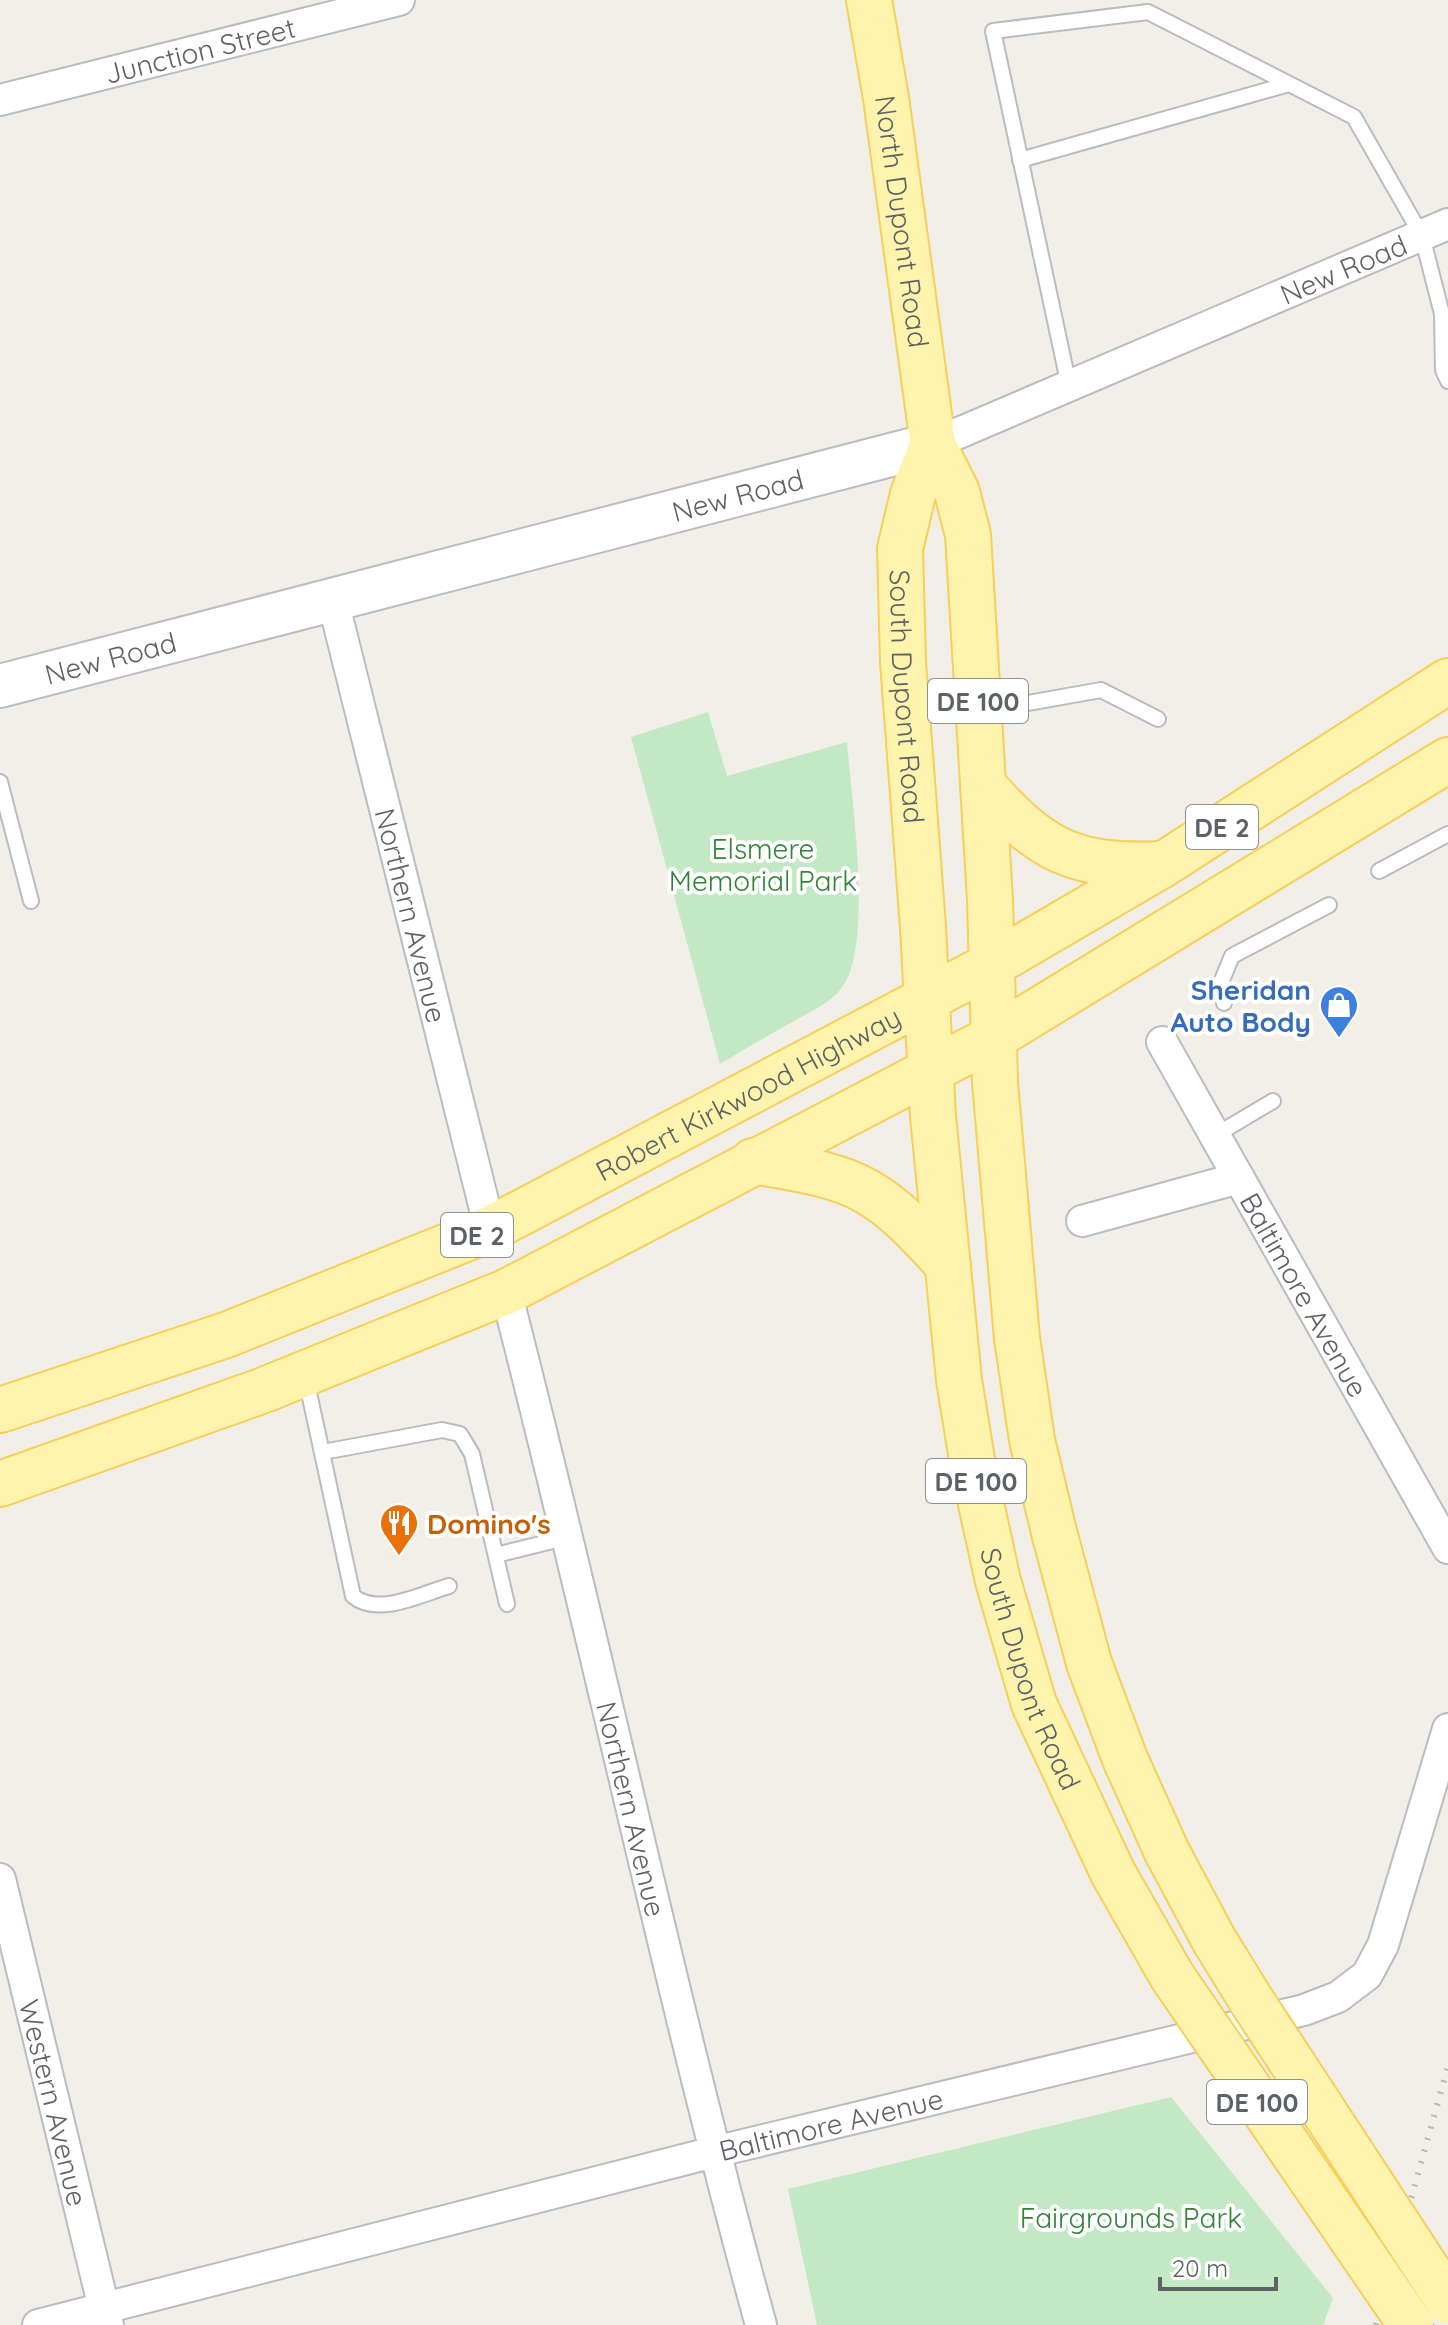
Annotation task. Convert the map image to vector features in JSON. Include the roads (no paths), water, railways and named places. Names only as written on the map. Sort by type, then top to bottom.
[{"type":"main road","name":"North Dupont Road","points":[[869,0],[886,98],[933,444]]},
{"type":"main road","name":"South Dupont Road","points":[[933,444],[957,492],[968,535],[990,900],[993,1038],[1017,1338],[1032,1440],[1089,1663],[1125,1759],[1167,1852],[1214,1940],[1448,2301]]},
{"type":"main road","name":"South Dupont Road","points":[[933,444],[913,494],[900,549],[903,662],[933,1116],[961,1395],[998,1581],[1034,1704],[1113,1873],[1172,1976],[1411,2325]]},
{"type":"main road","name":"Robert Kirkwood Highway","points":[[0,1410],[226,1335],[490,1229],[991,965],[1164,864],[1448,681]]},
{"type":"main road","name":"DE 2","points":[[0,1484],[152,1432],[305,1374],[506,1292],[932,1067],[993,1038],[1448,760]]},
{"type":"main road","points":[[983,785],[1007,811],[1053,848],[1084,860],[1119,866],[1164,864]]},
{"type":"main road","points":[[753,1161],[817,1173],[864,1190],[902,1217],[948,1265]]},
{"type":"main road","points":[[0,1433],[63,1412],[127,1368]]},
{"type":"street","name":"Junction Street","points":[[0,100],[399,0]]},
{"type":"street","name":"New Road","points":[[0,686],[933,444],[1435,230]]},
{"type":"street","name":"Northern Avenue","points":[[333,601],[490,1229]]},
{"type":"street","name":"Baltimore Avenue","points":[[1162,1042],[1448,1548]]},
{"type":"street","points":[[1082,1221],[1239,1178]]},
{"type":"street","name":"Northern Avenue","points":[[506,1292],[569,1537],[714,2152],[761,2325]]},
{"type":"street","name":"Baltimore Avenue","points":[[38,2325],[106,2317],[714,2152],[1304,2010],[1338,1997],[1367,1975],[1383,1945],[1448,1729]]},
{"type":"street","name":"Western Avenue","points":[[0,1879],[106,2317]]},
{"type":"lane","points":[[1069,386],[993,31],[1148,12],[1354,117],[1435,230],[1445,315],[1443,370],[1448,381]]},
{"type":"lane","points":[[1020,160],[1289,84]]},
{"type":"lane","points":[[979,712],[1101,690],[1158,719]]},
{"type":"lane","points":[[0,782],[31,901]]},
{"type":"lane","points":[[1379,871],[1448,834]]},
{"type":"lane","points":[[1224,1003],[1220,985],[1232,956],[1329,905]]},
{"type":"lane","points":[[1214,1136],[1273,1101]]},
{"type":"lane","points":[[305,1374],[353,1596],[370,1605],[388,1604],[449,1586]]},
{"type":"lane","points":[[323,1452],[442,1430],[460,1434],[472,1454],[507,1604]]},
{"type":"lane","points":[[496,1555],[569,1537]]},
{"type":"railway","points":[[1376,2325],[1448,2066]]},
{"type":"railway","points":[[1431,2325],[1448,2258]]},
{"type":"place","name":"Sheridan Auto Body","points":[[1339,1039]]},
{"type":"place","name":"Domino's","points":[[399,1557]]},
{"type":"park label","name":"Elsmere Memorial Park","points":[[763,864]]},
{"type":"park label","name":"Fairgrounds Park","points":[[1131,2217]]}]
